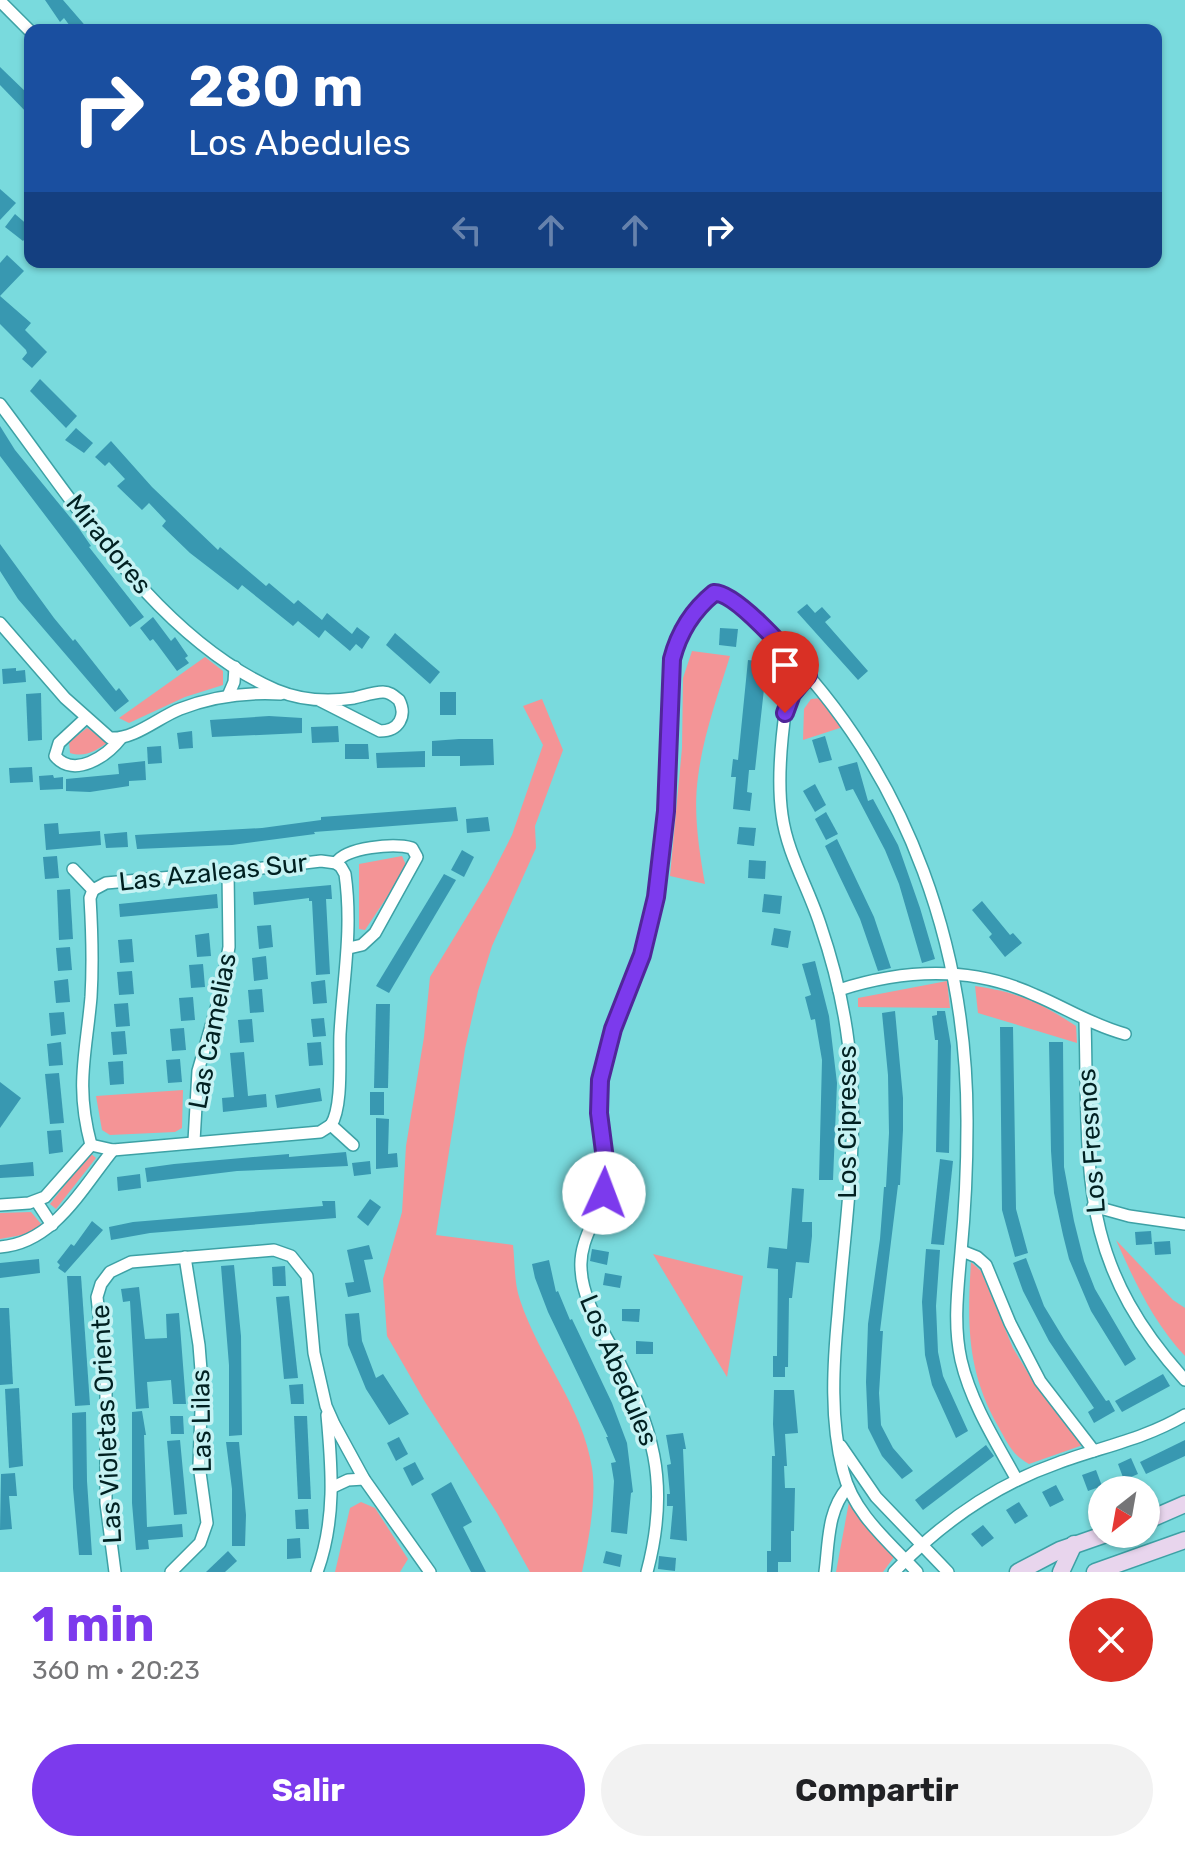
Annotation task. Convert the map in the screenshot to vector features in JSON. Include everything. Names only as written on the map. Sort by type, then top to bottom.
[{"type":"street","points":[[0,1],[24,25]]},
{"type":"street","name":"Miradores","points":[[0,404],[130,574],[189,633],[235,667],[288,695],[319,700],[385,692],[399,700],[403,708],[402,717],[393,729],[380,731],[319,700]]},
{"type":"street","name":"Los Abedules","points":[[647,1572],[658,1522],[656,1462],[646,1425],[631,1389],[591,1309],[583,1282],[581,1259],[601,1204],[606,1180],[606,1155],[599,1113],[603,1064],[642,955],[661,868],[672,659],[689,619],[711,595],[718,592],[725,594],[761,625],[808,675],[862,747],[902,819],[932,894],[953,973],[963,1031],[967,1089],[967,1158],[956,1311],[960,1358],[976,1403],[1017,1480]]},
{"type":"street","points":[[0,623],[45,677],[86,718],[105,735],[121,738]]},
{"type":"street","points":[[228,696],[234,682],[235,667]]},
{"type":"street","name":"Los Cipreses","points":[[808,675],[795,689],[786,706],[780,784],[782,816],[790,849],[821,926],[839,990],[849,1048],[853,1116],[850,1194],[833,1405],[840,1457],[848,1487],[864,1515],[917,1572]]},
{"type":"street","points":[[86,718],[57,746],[55,756],[60,762],[76,765],[93,761],[108,752],[121,738],[178,709],[228,696],[288,695]]},
{"type":"street","points":[[91,1145],[113,1150],[320,1132],[331,1125],[336,1111],[340,1029],[349,948],[345,874],[336,863],[342,855],[351,851],[404,845],[412,848],[417,853],[417,861],[375,933],[362,945],[349,948]]},
{"type":"street","name":"Las Azaleas Sur","points":[[93,890],[106,883],[321,861],[336,863]]},
{"type":"street","points":[[73,869],[93,890],[90,898],[91,984],[81,1081],[91,1145]]},
{"type":"street","name":"Las Camelias","points":[[194,1141],[198,1071],[221,992],[229,947],[228,872]]},
{"type":"street","points":[[839,990],[900,975],[953,973],[975,976],[1017,987],[1085,1020],[1125,1034]]},
{"type":"street","name":"Los Fresnos","points":[[1085,1020],[1088,1167],[1093,1206],[1103,1245],[1127,1301],[1146,1332],[1185,1380]]},
{"type":"street","points":[[331,1125],[353,1145]]},
{"type":"street","points":[[0,1205],[37,1202],[52,1191],[91,1145]]},
{"type":"street","points":[[0,1247],[28,1241],[52,1225],[113,1150]]},
{"type":"street","points":[[37,1202],[52,1225]]},
{"type":"street","points":[[1093,1206],[1129,1216],[1185,1224]]},
{"type":"street","points":[[185,1257],[274,1250],[298,1262],[309,1284],[311,1332],[326,1406],[333,1487],[328,1535],[317,1572]]},
{"type":"street","points":[[962,1251],[986,1265],[1019,1343],[1040,1381],[1094,1451]]},
{"type":"street","name":"Las Violetas Oriente","points":[[115,1572],[105,1492],[106,1379],[99,1290],[104,1278],[123,1264],[185,1257]]},
{"type":"street","name":"Las Lilas","points":[[171,1572],[196,1549],[204,1537],[207,1523],[199,1465],[202,1383],[199,1345],[185,1257]]},
{"type":"street","points":[[326,1406],[364,1479],[430,1572]]},
{"type":"street","points":[[894,1572],[923,1544],[976,1504],[1017,1480],[1056,1463],[1139,1437],[1185,1415]]},
{"type":"street","name":"Los Cipreses","points":[[839,1442],[876,1497],[948,1572]]},
{"type":"street","points":[[333,1487],[348,1480],[364,1479]]},
{"type":"street","points":[[825,1572],[831,1518],[838,1500],[848,1487]]},
{"type":"street","points":[[1160,1515],[1185,1504]]},
{"type":"street","points":[[1018,1572],[1088,1540]]},
{"type":"street","points":[[1095,1572],[1185,1540]]},
{"type":"street","points":[[1061,1572],[1074,1544]]},
{"type":"shaded area","points":[[692,651],[730,656],[707,731],[698,777],[696,817],[705,884],[670,876],[682,748],[683,678]]},
{"type":"shaded area","points":[[205,657],[223,671],[223,685],[185,697],[129,723],[119,718]]},
{"type":"shaded area","points":[[823,698],[846,726],[803,740],[804,709],[811,699]]},
{"type":"shaded area","points":[[542,699],[563,750],[535,826],[536,848],[492,946],[478,991],[465,1049],[436,1235],[513,1245],[520,1300],[580,1424],[592,1468],[593,1506],[582,1572],[530,1572],[387,1336],[383,1279],[402,1212],[406,1146],[424,1037],[430,977],[488,882],[512,835],[543,745],[523,706]]},
{"type":"shaded area","points":[[87,728],[109,742],[86,754],[70,753],[69,742]]},
{"type":"shaded area","points":[[402,856],[407,867],[365,930],[359,929],[359,864]]},
{"type":"shaded area","points":[[947,981],[950,1008],[858,1007],[858,998]]},
{"type":"shaded area","points":[[975,986],[1016,995],[1050,1010],[1076,1026],[1077,1043],[978,1013]]},
{"type":"shaded area","points":[[183,1090],[182,1128],[175,1132],[110,1135],[102,1130],[96,1096]]},
{"type":"shaded area","points":[[90,1153],[96,1158],[56,1209],[50,1204]]},
{"type":"shaded area","points":[[31,1212],[42,1225],[33,1233],[0,1239],[0,1213]]},
{"type":"shaded area","points":[[1116,1240],[1173,1300],[1185,1308],[1185,1356],[1154,1315]]},
{"type":"shaded area","points":[[653,1254],[743,1276],[727,1377]]},
{"type":"shaded area","points":[[971,1262],[981,1271],[1013,1348],[1034,1383],[1083,1445],[1029,1464],[1018,1457],[1007,1443],[980,1386],[971,1347]]},
{"type":"shaded area","points":[[361,1502],[375,1508],[408,1559],[400,1572],[335,1572],[350,1508]]},
{"type":"shaded area","points":[[849,1502],[894,1557],[883,1572],[836,1572]]},
{"type":"building","points":[[45,0],[63,0],[84,24],[68,24],[64,18],[60,22]]},
{"type":"building","points":[[0,67],[24,90],[24,110],[0,85]]},
{"type":"building","points":[[0,189],[16,203],[0,220]]},
{"type":"building","points":[[15,214],[24,222],[24,240],[23,241],[5,227]]},
{"type":"building","points":[[7,255],[24,271],[0,296],[0,263]]},
{"type":"building","points":[[0,296],[31,323],[25,330],[47,352],[32,368],[22,359],[26,350],[0,324]]},
{"type":"building","points":[[40,379],[77,416],[66,428],[30,391]]},
{"type":"building","points":[[0,426],[15,450],[78,527],[89,547],[144,617],[130,627],[0,456]]},
{"type":"building","points":[[76,428],[93,443],[84,453],[65,440]]},
{"type":"building","points":[[111,441],[152,487],[218,550],[220,547],[266,586],[269,583],[294,604],[298,600],[322,620],[327,613],[352,634],[357,627],[370,637],[362,649],[356,644],[350,651],[325,630],[319,638],[298,621],[293,626],[242,585],[238,590],[190,553],[162,526],[166,521],[149,503],[142,510],[117,486],[125,479],[109,462],[105,466],[95,457]]},
{"type":"building","points":[[0,544],[54,618],[73,641],[75,639],[116,691],[119,688],[129,701],[115,712],[18,599],[0,571]]},
{"type":"building","points":[[807,604],[815,613],[822,607],[831,617],[825,622],[868,671],[858,680],[797,612]]},
{"type":"building","points":[[153,617],[171,641],[175,637],[188,656],[185,658],[189,663],[177,671],[153,639],[150,641],[140,628]]},
{"type":"building","points":[[720,628],[738,629],[736,647],[719,645]]},
{"type":"building","points":[[395,633],[440,672],[430,684],[386,645]]},
{"type":"building","points":[[748,660],[767,662],[755,770],[749,770],[747,792],[752,793],[750,811],[733,809],[736,777],[731,777],[733,759],[738,760]]},
{"type":"building","points":[[16,668],[16,671],[25,670],[26,682],[3,684],[2,669]]},
{"type":"building","points":[[440,692],[456,692],[456,715],[440,715]]},
{"type":"building","points":[[41,693],[42,740],[28,741],[26,694]]},
{"type":"building","points":[[269,716],[302,718],[302,733],[212,737],[210,720]]},
{"type":"building","points":[[338,726],[339,742],[312,743],[311,727]]},
{"type":"building","points":[[192,731],[193,748],[179,749],[177,733]]},
{"type":"building","points":[[825,736],[832,760],[819,763],[812,740]]},
{"type":"building","points":[[493,739],[494,765],[460,766],[460,756],[432,756],[432,741]]},
{"type":"building","points":[[345,744],[368,744],[369,759],[345,759]]},
{"type":"building","points":[[161,746],[162,763],[148,764],[147,747]]},
{"type":"building","points":[[425,751],[425,767],[377,768],[376,753]]},
{"type":"building","points":[[145,761],[146,780],[129,781],[129,786],[90,792],[66,791],[66,779],[119,774],[118,764]]},
{"type":"building","points":[[857,762],[868,801],[873,799],[898,845],[935,959],[922,963],[899,884],[885,850],[853,789],[846,791],[838,767]]},
{"type":"building","points":[[32,767],[33,782],[10,783],[9,768]]},
{"type":"building","points":[[53,775],[54,778],[63,777],[63,789],[40,790],[39,776]]},
{"type":"building","points":[[815,784],[826,805],[815,812],[803,791]]},
{"type":"building","points":[[456,807],[458,821],[314,832],[232,845],[137,849],[135,835],[262,828],[321,820],[321,817]]},
{"type":"building","points":[[826,812],[838,834],[826,840],[815,819]]},
{"type":"building","points":[[488,817],[490,831],[467,833],[466,819]]},
{"type":"building","points":[[58,823],[59,834],[100,831],[101,845],[46,850],[44,824]]},
{"type":"building","points":[[739,827],[756,828],[754,846],[737,844]]},
{"type":"building","points":[[127,832],[128,847],[106,848],[104,834]]},
{"type":"building","points":[[837,839],[874,917],[891,968],[878,971],[860,919],[825,846]]},
{"type":"building","points":[[462,850],[474,857],[464,877],[451,870]]},
{"type":"building","points":[[57,856],[59,878],[45,879],[43,857]]},
{"type":"building","points":[[749,860],[766,861],[765,879],[748,878]]},
{"type":"building","points":[[444,874],[456,880],[389,993],[376,986]]},
{"type":"building","points":[[331,885],[332,899],[326,899],[330,974],[316,975],[312,901],[309,898],[254,905],[253,892]]},
{"type":"building","points":[[70,889],[73,939],[59,940],[57,890]]},
{"type":"building","points":[[217,894],[218,908],[120,917],[119,904]]},
{"type":"building","points":[[764,894],[782,896],[780,914],[762,912]]},
{"type":"building","points":[[982,901],[1010,935],[1013,933],[1022,943],[1005,957],[989,937],[992,934],[972,910]]},
{"type":"building","points":[[271,925],[273,947],[259,949],[257,926]]},
{"type":"building","points":[[774,928],[791,931],[788,948],[771,945]]},
{"type":"building","points":[[209,933],[211,956],[197,957],[195,935]]},
{"type":"building","points":[[132,939],[134,962],[120,963],[118,940]]},
{"type":"building","points":[[70,947],[72,970],[58,971],[56,948]]},
{"type":"building","points":[[266,956],[268,979],[254,981],[252,958]]},
{"type":"building","points":[[815,961],[829,1016],[837,1083],[833,1180],[819,1180],[822,1060],[815,1019],[811,1020],[805,997],[811,995],[802,964]]},
{"type":"building","points":[[203,964],[205,987],[191,988],[189,965]]},
{"type":"building","points":[[132,971],[134,994],[119,995],[117,972]]},
{"type":"building","points":[[68,979],[70,1002],[56,1003],[54,981]]},
{"type":"building","points":[[325,980],[327,1003],[313,1004],[311,982]]},
{"type":"building","points":[[262,989],[264,1012],[250,1013],[248,990]]},
{"type":"building","points":[[193,997],[195,1020],[181,1021],[179,998]]},
{"type":"building","points":[[128,1003],[130,1026],[116,1027],[114,1004]]},
{"type":"building","points":[[376,1004],[390,1004],[388,1088],[374,1088]]},
{"type":"building","points":[[895,1011],[903,1130],[900,1185],[880,1331],[883,1331],[879,1393],[881,1425],[893,1448],[913,1471],[902,1479],[882,1456],[868,1428],[866,1382],[868,1324],[886,1187],[889,1133],[882,1013]]},
{"type":"building","points":[[937,1011],[945,1011],[951,1046],[949,1153],[936,1152],[938,1040],[935,1040],[932,1016],[937,1015]]},
{"type":"building","points":[[64,1012],[66,1034],[51,1036],[49,1013]]},
{"type":"building","points":[[324,1018],[326,1036],[313,1037],[311,1019]]},
{"type":"building","points":[[252,1019],[254,1042],[240,1043],[238,1020]]},
{"type":"building","points":[[1000,1027],[1013,1027],[1016,1209],[1028,1253],[1015,1257],[1002,1210]]},
{"type":"building","points":[[184,1028],[186,1050],[172,1051],[170,1029]]},
{"type":"building","points":[[125,1031],[127,1054],[113,1055],[111,1032]]},
{"type":"building","points":[[61,1042],[63,1065],[49,1066],[47,1044]]},
{"type":"building","points":[[321,1042],[323,1065],[309,1066],[307,1043]]},
{"type":"building","points":[[1049,1042],[1063,1042],[1064,1167],[1074,1221],[1095,1289],[1136,1359],[1125,1366],[1091,1311],[1069,1259],[1063,1235],[1054,1193]]},
{"type":"building","points":[[244,1052],[248,1096],[266,1094],[267,1107],[223,1112],[222,1098],[234,1097],[230,1053]]},
{"type":"building","points":[[180,1059],[182,1082],[168,1083],[166,1060]]},
{"type":"building","points":[[123,1061],[124,1084],[110,1085],[108,1062]]},
{"type":"building","points":[[59,1073],[64,1123],[50,1124],[45,1074]]},
{"type":"building","points":[[0,1082],[21,1098],[0,1128]]},
{"type":"building","points":[[320,1088],[322,1101],[277,1108],[275,1095]]},
{"type":"building","points":[[370,1092],[384,1092],[384,1115],[370,1115]]},
{"type":"building","points":[[376,1118],[389,1119],[388,1154],[397,1153],[398,1167],[376,1169]]},
{"type":"building","points":[[61,1130],[63,1152],[49,1154],[47,1131]]},
{"type":"building","points":[[346,1152],[348,1166],[237,1171],[147,1182],[145,1168],[289,1154],[289,1157]]},
{"type":"building","points":[[940,1159],[953,1161],[944,1245],[931,1244]]},
{"type":"building","points":[[370,1161],[371,1174],[354,1176],[352,1163]]},
{"type":"building","points":[[33,1162],[34,1176],[0,1178],[0,1165]]},
{"type":"building","points":[[140,1174],[141,1188],[118,1191],[117,1177]]},
{"type":"building","points":[[792,1188],[804,1189],[802,1222],[812,1222],[812,1236],[809,1263],[796,1262],[792,1298],[789,1298],[788,1367],[785,1367],[785,1377],[773,1377],[773,1356],[777,1356],[778,1269],[767,1268],[769,1247],[787,1249]]},
{"type":"building","points":[[370,1199],[381,1207],[368,1226],[357,1217]]},
{"type":"building","points":[[322,1201],[335,1201],[336,1218],[150,1233],[111,1240],[109,1227],[133,1222],[323,1206]]},
{"type":"building","points":[[92,1221],[103,1230],[65,1273],[58,1268],[60,1265],[57,1262],[71,1244],[74,1246]]},
{"type":"building","points":[[1151,1231],[1152,1244],[1136,1245],[1135,1232]]},
{"type":"building","points":[[1170,1241],[1171,1254],[1155,1255],[1154,1242]]},
{"type":"building","points":[[369,1245],[373,1259],[364,1260],[371,1292],[348,1297],[345,1283],[354,1282],[347,1250]]},
{"type":"building","points":[[592,1249],[609,1252],[607,1265],[590,1261]]},
{"type":"building","points":[[926,1249],[940,1250],[936,1306],[938,1352],[943,1376],[968,1431],[956,1438],[932,1385],[925,1355],[922,1302]]},
{"type":"building","points":[[1026,1258],[1044,1306],[1115,1411],[1094,1423],[1088,1412],[1094,1408],[1049,1341],[1023,1291],[1013,1263]]},
{"type":"building","points":[[39,1259],[40,1273],[0,1278],[0,1263]]},
{"type":"building","points":[[549,1260],[556,1292],[612,1403],[627,1443],[633,1492],[627,1534],[611,1532],[614,1481],[611,1463],[616,1462],[608,1437],[535,1278],[532,1264]]},
{"type":"building","points":[[234,1265],[241,1336],[242,1435],[229,1436],[229,1365],[221,1266]]},
{"type":"building","points":[[285,1266],[286,1286],[273,1286],[272,1267]]},
{"type":"building","points":[[605,1273],[622,1276],[620,1288],[603,1285]]},
{"type":"building","points":[[67,1276],[81,1276],[90,1405],[75,1406]]},
{"type":"building","points":[[139,1287],[145,1339],[167,1338],[166,1314],[179,1313],[186,1404],[173,1404],[171,1380],[147,1382],[149,1408],[136,1409],[130,1301],[123,1302],[121,1289]]},
{"type":"building","points":[[289,1296],[298,1378],[284,1379],[276,1297]]},
{"type":"building","points":[[0,1308],[9,1308],[13,1384],[0,1385]]},
{"type":"building","points":[[622,1309],[640,1309],[639,1322],[622,1321]]},
{"type":"building","points":[[359,1313],[362,1341],[376,1378],[383,1374],[409,1414],[389,1425],[366,1389],[348,1345],[345,1314]]},
{"type":"building","points":[[636,1341],[653,1342],[653,1354],[636,1354]]},
{"type":"building","points":[[1163,1374],[1170,1386],[1122,1412],[1115,1401]]},
{"type":"building","points":[[303,1384],[304,1404],[291,1404],[289,1385]]},
{"type":"building","points":[[19,1388],[23,1466],[9,1468],[5,1389]]},
{"type":"building","points":[[774,1390],[794,1390],[798,1433],[785,1434],[785,1488],[795,1488],[791,1562],[778,1562],[778,1572],[767,1572],[767,1551],[771,1551],[772,1456],[775,1456]]},
{"type":"building","points":[[142,1411],[146,1435],[147,1527],[182,1524],[183,1537],[148,1540],[149,1549],[136,1550],[132,1503],[132,1412]]},
{"type":"building","points":[[86,1412],[92,1555],[79,1555],[73,1488],[72,1413]]},
{"type":"building","points":[[170,1416],[183,1416],[184,1434],[171,1434]]},
{"type":"building","points":[[294,1416],[307,1416],[311,1499],[298,1499]]},
{"type":"building","points":[[683,1433],[686,1449],[683,1449],[687,1541],[670,1539],[673,1506],[667,1506],[667,1494],[670,1494],[667,1465],[671,1464],[666,1435]]},
{"type":"building","points":[[399,1437],[408,1454],[396,1461],[387,1443]]},
{"type":"building","points":[[180,1440],[187,1514],[174,1515],[167,1441]]},
{"type":"building","points":[[1185,1440],[1185,1456],[1146,1474],[1140,1462]]},
{"type":"building","points":[[226,1442],[239,1442],[246,1515],[245,1546],[232,1546],[232,1489]]},
{"type":"building","points":[[986,1445],[994,1456],[923,1510],[915,1500]]},
{"type":"building","points":[[1131,1458],[1138,1474],[1122,1476],[1118,1464]]},
{"type":"building","points":[[415,1462],[424,1479],[412,1486],[403,1468]]},
{"type":"building","points":[[1096,1470],[1098,1476],[1088,1476],[1088,1491],[1082,1475]]},
{"type":"building","points":[[15,1473],[17,1496],[9,1496],[12,1529],[0,1530],[1,1474]]},
{"type":"building","points":[[451,1482],[472,1522],[463,1527],[486,1572],[471,1572],[431,1494]]},
{"type":"building","points":[[1056,1485],[1064,1500],[1050,1507],[1042,1492]]},
{"type":"building","points":[[1019,1502],[1028,1516],[1015,1524],[1006,1510]]},
{"type":"building","points":[[308,1509],[309,1529],[296,1529],[295,1510]]},
{"type":"building","points":[[983,1525],[994,1538],[982,1547],[971,1534]]},
{"type":"building","points":[[300,1538],[301,1558],[287,1559],[287,1539]]},
{"type":"building","points":[[228,1551],[237,1561],[225,1572],[206,1572]]},
{"type":"building","points":[[606,1551],[622,1555],[620,1567],[603,1563]]},
{"type":"building","points":[[659,1556],[676,1558],[675,1571],[658,1569]]},
{"type":"route","points":[[604,1193],[606,1155],[599,1113],[600,1080],[613,1029],[642,955],[661,868],[672,659],[689,619],[714,593],[725,594],[748,613],[808,675],[788,700],[785,713]]}]
